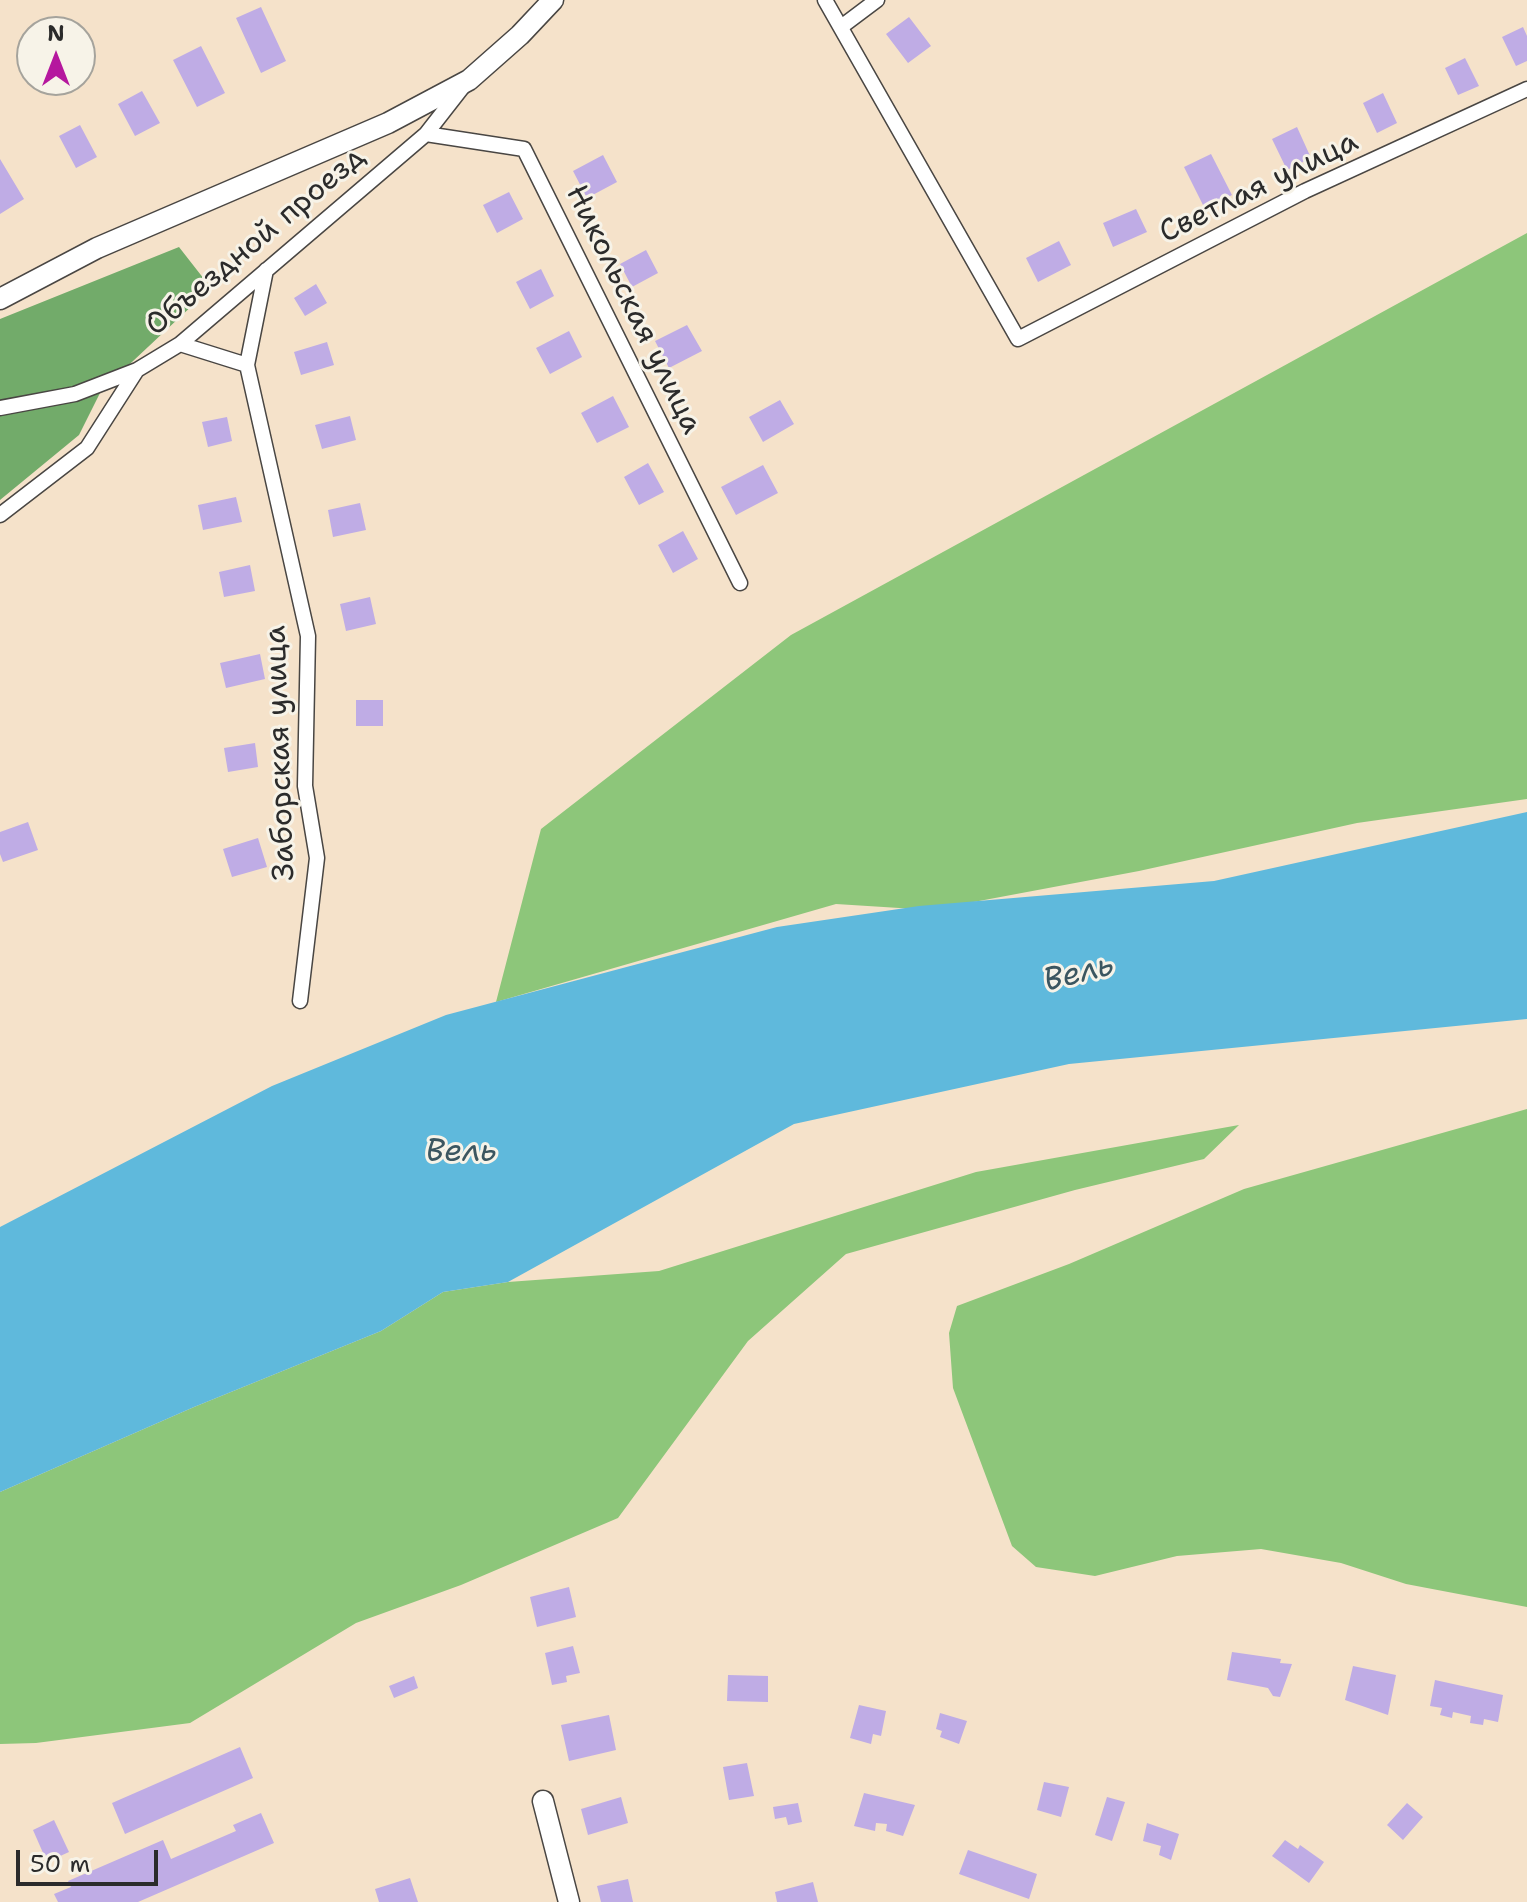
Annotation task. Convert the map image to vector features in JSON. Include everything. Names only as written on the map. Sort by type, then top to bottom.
[{"type":"main road","points":[[0,299],[97,248],[388,123],[469,80],[520,35],[553,0]]},
{"type":"main road","points":[[543,1801],[569,1902]]},
{"type":"street","points":[[825,0],[841,27],[877,0]]},
{"type":"street","name":"Светлая улица","points":[[841,27],[1018,339],[1305,191],[1527,89]]},
{"type":"street","name":"Объездной проезд","points":[[0,408],[75,394],[137,370],[180,344],[426,134],[469,80]]},
{"type":"street","name":"Никольская улица","points":[[426,134],[524,149],[740,583]]},
{"type":"street","points":[[180,344],[247,365],[266,270]]},
{"type":"street","name":"Заборская улица","points":[[247,365],[308,636],[305,786],[317,858],[300,1001]]},
{"type":"street","points":[[0,515],[87,448],[137,370]]},
{"type":"green space","points":[[1527,233],[1527,799],[1357,823],[1139,871],[931,910],[836,904],[496,1002],[541,829],[791,635]]},
{"type":"green space","points":[[179,247],[211,288],[101,391],[79,435],[0,500],[0,319]]},
{"type":"green space","points":[[1527,1109],[1527,1607],[1406,1584],[1341,1563],[1261,1549],[1177,1556],[1095,1576],[1036,1567],[1012,1546],[953,1388],[949,1333],[957,1306],[1069,1264],[1244,1189]]},
{"type":"green space","points":[[1239,1125],[1204,1159],[1075,1190],[846,1254],[748,1341],[618,1518],[461,1585],[356,1623],[190,1723],[36,1743],[0,1744],[0,1492],[194,1407],[381,1331],[443,1292],[508,1282],[659,1271],[976,1172]]},
{"type":"water","name":"Вель","points":[[1527,812],[1527,1019],[1069,1064],[794,1124],[508,1282],[443,1292],[381,1331],[194,1407],[0,1492],[0,1227],[272,1086],[446,1015],[777,927],[919,906],[1214,881]]},
{"type":"building","points":[[261,7],[286,61],[261,73],[236,18]]},
{"type":"building","points":[[909,17],[931,46],[908,63],[886,34]]},
{"type":"building","points":[[1523,27],[1527,36],[1527,61],[1516,66],[1502,37]]},
{"type":"building","points":[[201,46],[225,93],[197,107],[173,60]]},
{"type":"building","points":[[1465,58],[1479,86],[1458,95],[1445,68]]},
{"type":"building","points":[[142,91],[160,123],[135,136],[118,104]]},
{"type":"building","points":[[1383,93],[1397,123],[1377,133],[1363,103]]},
{"type":"building","points":[[80,125],[97,157],[76,168],[59,136]]},
{"type":"building","points":[[1297,127],[1311,158],[1287,170],[1272,139]]},
{"type":"building","points":[[1211,154],[1232,195],[1205,209],[1184,167]]},
{"type":"building","points":[[603,155],[617,182],[587,198],[573,171]]},
{"type":"building","points":[[0,159],[24,199],[0,214]]},
{"type":"building","points":[[509,192],[523,219],[497,233],[483,205]]},
{"type":"building","points":[[1136,209],[1147,232],[1113,247],[1103,223]]},
{"type":"building","points":[[1059,241],[1071,265],[1038,282],[1026,258]]},
{"type":"building","points":[[646,250],[658,273],[632,287],[620,264]]},
{"type":"building","points":[[541,269],[554,296],[530,309],[516,282]]},
{"type":"building","points":[[316,284],[327,303],[305,316],[294,298]]},
{"type":"building","points":[[687,325],[702,351],[669,368],[655,341]]},
{"type":"building","points":[[569,331],[582,357],[550,374],[536,348]]},
{"type":"building","points":[[327,342],[334,365],[301,375],[294,352]]},
{"type":"building","points":[[613,396],[629,427],[597,443],[581,413]]},
{"type":"building","points":[[780,400],[794,424],[763,442],[749,417]]},
{"type":"building","points":[[350,416],[356,440],[322,449],[315,425]]},
{"type":"building","points":[[227,417],[232,441],[208,447],[202,422]]},
{"type":"building","points":[[648,463],[664,492],[639,505],[624,477]]},
{"type":"building","points":[[763,465],[778,493],[736,515],[721,487]]},
{"type":"building","points":[[236,497],[242,522],[203,530],[198,505]]},
{"type":"building","points":[[360,503],[366,530],[333,537],[328,510]]},
{"type":"building","points":[[683,531],[698,559],[673,573],[658,545]]},
{"type":"building","points":[[250,565],[255,591],[224,597],[219,572]]},
{"type":"building","points":[[370,597],[376,624],[346,631],[340,604]]},
{"type":"building","points":[[260,654],[265,679],[226,688],[220,663]]},
{"type":"building","points":[[356,700],[383,700],[383,726],[356,726]]},
{"type":"building","points":[[255,743],[258,767],[228,772],[224,748]]},
{"type":"building","points":[[28,822],[38,850],[3,862],[0,832]]},
{"type":"building","points":[[258,838],[267,867],[232,877],[223,849]]},
{"type":"building","points":[[569,1587],[576,1617],[537,1627],[530,1597]]},
{"type":"building","points":[[573,1646],[580,1673],[566,1676],[567,1682],[552,1685],[545,1653]]},
{"type":"building","points":[[1232,1652],[1281,1659],[1280,1663],[1292,1664],[1280,1697],[1273,1696],[1268,1688],[1227,1680]]},
{"type":"building","points":[[1353,1666],[1396,1675],[1388,1715],[1345,1700]]},
{"type":"building","points":[[728,1675],[768,1676],[768,1702],[727,1701]]},
{"type":"building","points":[[414,1676],[418,1688],[394,1698],[389,1686]]},
{"type":"building","points":[[1435,1680],[1503,1695],[1498,1722],[1484,1719],[1483,1725],[1470,1723],[1471,1716],[1453,1712],[1452,1718],[1440,1715],[1442,1708],[1430,1706]]},
{"type":"building","points":[[859,1705],[886,1711],[881,1736],[873,1734],[871,1744],[850,1738]]},
{"type":"building","points":[[940,1713],[967,1721],[959,1744],[940,1737],[942,1731],[936,1729]]},
{"type":"building","points":[[609,1715],[616,1750],[569,1761],[561,1725]]},
{"type":"building","points":[[240,1747],[253,1778],[125,1834],[112,1803]]},
{"type":"building","points":[[747,1763],[754,1796],[729,1800],[723,1767]]},
{"type":"building","points":[[1044,1782],[1069,1787],[1061,1817],[1037,1810]]},
{"type":"building","points":[[864,1793],[915,1805],[903,1836],[886,1831],[887,1824],[876,1823],[875,1831],[854,1826]]},
{"type":"building","points":[[621,1797],[628,1823],[588,1835],[581,1809]]},
{"type":"building","points":[[1107,1797],[1125,1802],[1112,1841],[1095,1835]]},
{"type":"building","points":[[798,1803],[802,1822],[788,1825],[786,1817],[775,1819],[773,1807]]},
{"type":"building","points":[[1407,1803],[1423,1817],[1403,1840],[1387,1825]]},
{"type":"building","points":[[261,1813],[274,1843],[138,1902],[58,1902],[54,1894],[71,1887],[68,1881],[163,1840],[171,1859],[236,1831],[233,1825]]},
{"type":"building","points":[[54,1820],[69,1852],[47,1862],[33,1830]]},
{"type":"building","points":[[1147,1823],[1179,1834],[1171,1860],[1159,1855],[1161,1846],[1143,1841]]},
{"type":"building","points":[[1285,1840],[1298,1849],[1300,1845],[1324,1862],[1309,1883],[1272,1856]]},
{"type":"building","points":[[968,1850],[1037,1874],[1029,1899],[959,1874]]},
{"type":"building","points":[[410,1878],[418,1902],[379,1902],[375,1889]]},
{"type":"building","points":[[628,1879],[633,1902],[601,1902],[597,1886]]},
{"type":"building","points":[[813,1882],[818,1902],[777,1902],[775,1892]]}]
